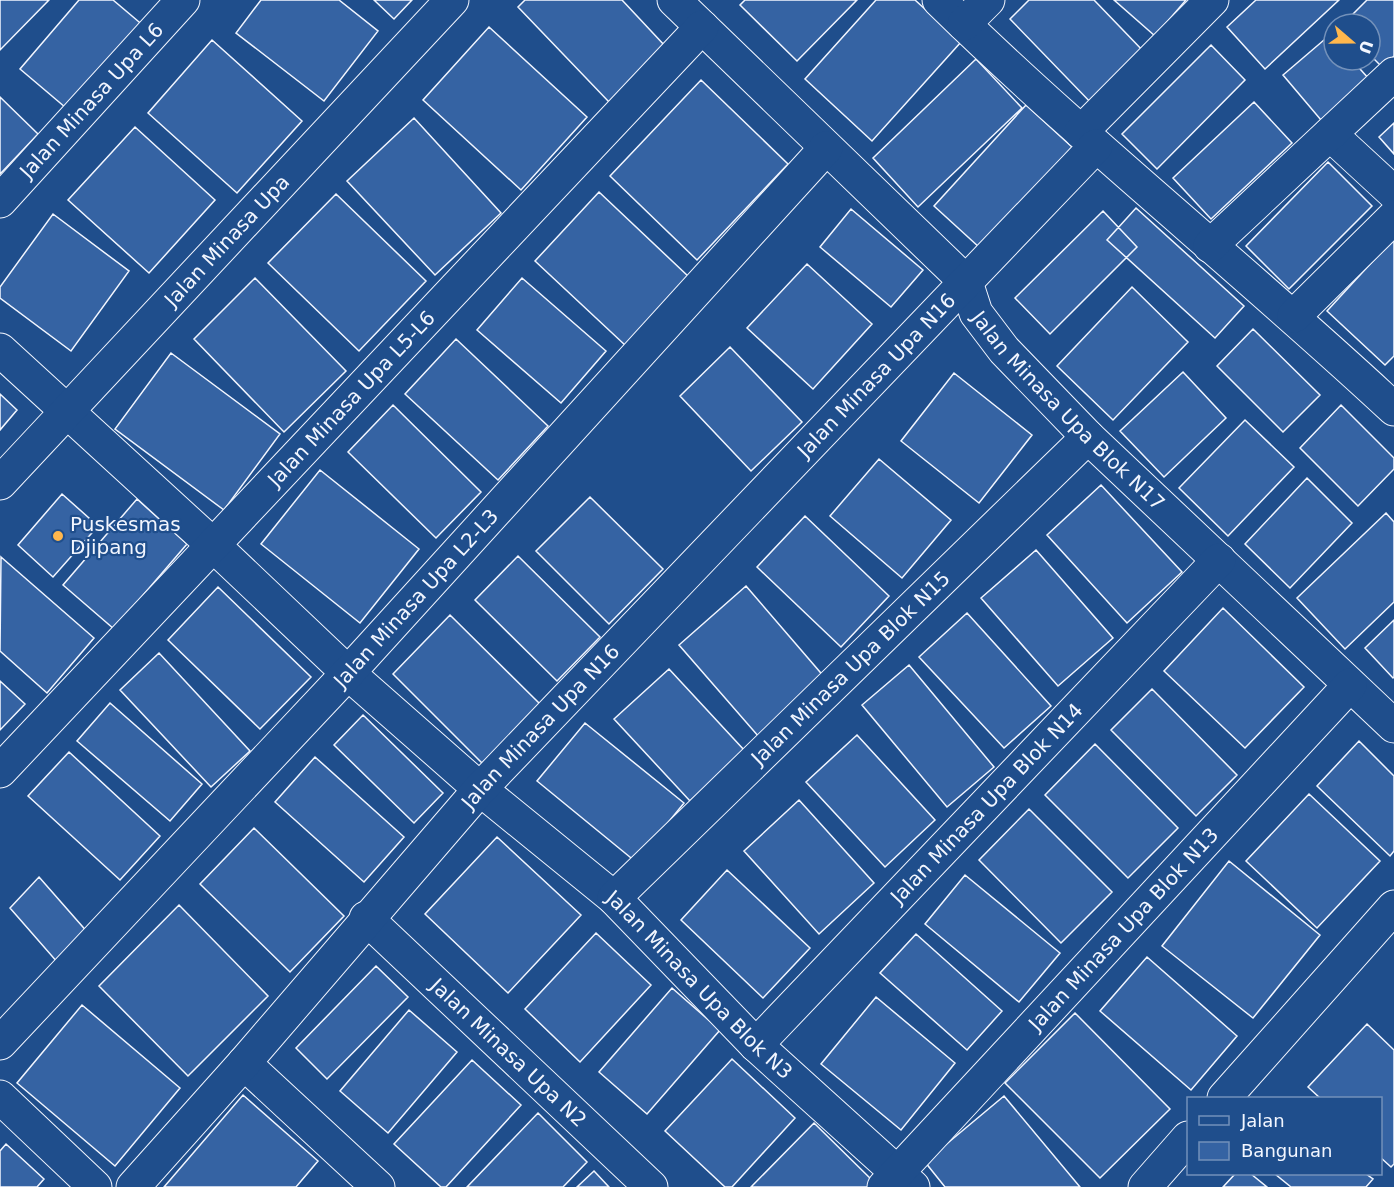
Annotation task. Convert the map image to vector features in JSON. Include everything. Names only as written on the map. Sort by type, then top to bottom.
[{"type":"street","name":"Jalan Minasa Upa L6","points":[[0,201],[183,0]]},
{"type":"street","name":"Jalan Minasa Upa","points":[[0,483],[452,0]]},
{"type":"street","name":"Jalan Minasa Upa Blok N17","points":[[674,0],[966,282],[976,313],[1004,350],[1088,437],[1394,726]]},
{"type":"street","points":[[939,0],[1089,139],[1210,246],[1294,316],[1394,409]]},
{"type":"street","points":[[964,24],[988,0]]},
{"type":"street","name":"Jalan Minasa Upa N16","points":[[133,1187],[244,1063],[366,918],[480,789],[966,282],[1212,0]]},
{"type":"street","name":"Jalan Minasa Upa L5-L6","points":[[0,771],[702,27]]},
{"type":"street","points":[[1210,246],[1394,74]]},
{"type":"street","points":[[1330,134],[1394,193]]},
{"type":"street","name":"Jalan Minasa Upa L2-L3","points":[[0,1043],[348,673],[826,147]]},
{"type":"street","points":[[1294,316],[1394,217]]},
{"type":"street","name":"Jalan Minasa Upa Blok N3","points":[[0,350],[212,544],[348,673],[480,789],[614,898],[756,1045],[898,1182]]},
{"type":"street","name":"Jalan Minasa Upa Blok N15","points":[[614,898],[1088,437]]},
{"type":"street","name":"Jalan Minasa Upa Blok N14","points":[[756,1045],[1219,560]]},
{"type":"street","name":"Jalan Minasa Upa Blok N13","points":[[898,1182],[1350,685]]},
{"type":"street","points":[[1225,1097],[1394,907]]},
{"type":"street","name":"Jalan Minasa Upa N2","points":[[366,918],[651,1187]]},
{"type":"street","points":[[244,1063],[378,1187]]},
{"type":"street","points":[[0,1097],[93,1186]]},
{"type":"street","points":[[1146,1187],[1187,1139]]},
{"type":"building","points":[[0,0],[49,0],[0,50]]},
{"type":"building","points":[[79,0],[113,0],[145,27],[72,113],[20,69]]},
{"type":"building","points":[[261,0],[339,0],[378,31],[324,101],[236,33]]},
{"type":"building","points":[[374,0],[412,0],[394,19]]},
{"type":"building","points":[[525,0],[622,0],[666,47],[609,102],[518,7]]},
{"type":"building","points":[[745,0],[857,0],[797,61],[740,5]]},
{"type":"building","points":[[876,0],[915,0],[961,42],[872,141],[805,79]]},
{"type":"building","points":[[1029,0],[1094,0],[1147,55],[1095,107],[1010,19]]},
{"type":"building","points":[[1114,0],[1186,0],[1155,36]]},
{"type":"building","points":[[1256,0],[1339,0],[1326,12],[1322,12],[1322,16],[1265,69],[1227,27]]},
{"type":"building","points":[[1367,0],[1394,0],[1394,56],[1383,68],[1382,12],[1355,12]]},
{"type":"building","points":[[489,27],[587,117],[521,190],[423,100]]},
{"type":"building","points":[[212,40],[302,121],[237,193],[148,113]]},
{"type":"building","points":[[1322,42],[1322,72],[1363,72],[1369,79],[1321,120],[1283,75]]},
{"type":"building","points":[[1211,45],[1245,80],[1157,169],[1122,134]]},
{"type":"building","points":[[976,59],[1022,108],[918,207],[873,158]]},
{"type":"building","points":[[701,80],[788,164],[697,260],[610,176]]},
{"type":"building","points":[[0,97],[38,134],[0,174]]},
{"type":"building","points":[[1254,102],[1292,143],[1211,219],[1173,178]]},
{"type":"building","points":[[1026,105],[1072,147],[980,248],[934,206]]},
{"type":"building","points":[[414,118],[501,213],[435,275],[347,181]]},
{"type":"building","points":[[1394,123],[1394,154],[1379,137]]},
{"type":"building","points":[[135,127],[215,200],[149,273],[68,200]]},
{"type":"building","points":[[1328,162],[1372,206],[1289,289],[1246,246]]},
{"type":"building","points":[[599,192],[689,277],[626,346],[535,261]]},
{"type":"building","points":[[336,194],[426,281],[359,351],[268,263]]},
{"type":"building","points":[[1136,208],[1244,306],[1215,338],[1107,240]]},
{"type":"building","points":[[851,209],[923,270],[891,307],[820,247]]},
{"type":"building","points":[[1103,211],[1137,247],[1050,334],[1015,298]]},
{"type":"building","points":[[53,214],[129,271],[71,351],[0,298],[0,287]]},
{"type":"building","points":[[1394,238],[1394,356],[1385,365],[1327,311]]},
{"type":"building","points":[[807,264],[872,324],[813,389],[747,328]]},
{"type":"building","points":[[255,278],[346,371],[284,432],[194,339]]},
{"type":"building","points":[[522,278],[606,351],[561,403],[477,330]]},
{"type":"building","points":[[1132,287],[1188,342],[1113,420],[1057,366]]},
{"type":"building","points":[[1253,329],[1320,395],[1283,432],[1217,366]]},
{"type":"building","points":[[456,339],[548,426],[498,480],[405,394]]},
{"type":"building","points":[[730,347],[802,422],[751,471],[680,396]]},
{"type":"building","points":[[171,353],[280,434],[224,510],[115,429]]},
{"type":"building","points":[[1183,372],[1226,418],[1164,477],[1120,431]]},
{"type":"building","points":[[954,373],[1032,435],[979,503],[901,441]]},
{"type":"building","points":[[0,394],[17,410],[0,430]]},
{"type":"building","points":[[393,405],[481,492],[436,538],[348,452]]},
{"type":"building","points":[[1341,405],[1394,458],[1394,469],[1358,506],[1300,448]]},
{"type":"building","points":[[1245,420],[1294,467],[1228,536],[1179,488]]},
{"type":"building","points":[[879,459],[951,520],[902,578],[830,516]]},
{"type":"building","points":[[320,470],[419,549],[360,623],[261,544]]},
{"type":"building","points":[[1307,478],[1352,523],[1290,588],[1245,544]]},
{"type":"building","points":[[1101,485],[1182,572],[1127,623],[1047,535]]},
{"type":"building","name":"Puskesmas Djipang","points":[[62,494],[98,526],[53,577],[18,545]]},
{"type":"building","points":[[590,497],[663,569],[609,624],[536,551]]},
{"type":"building","points":[[137,499],[187,544],[114,629],[63,585]]},
{"type":"building","points":[[1386,513],[1394,522],[1394,602],[1345,649],[1297,598]]},
{"type":"building","points":[[805,516],[889,596],[841,647],[757,567]]},
{"type":"building","points":[[1036,550],[1113,638],[1058,686],[981,598]]},
{"type":"building","points":[[518,556],[600,637],[557,681],[475,600]]},
{"type":"building","points":[[1,557],[94,638],[47,693],[0,651]]},
{"type":"building","points":[[746,586],[826,679],[759,737],[679,645]]},
{"type":"building","points":[[218,587],[311,677],[260,729],[168,640]]},
{"type":"building","points":[[1223,608],[1304,687],[1245,748],[1164,671]]},
{"type":"building","points":[[967,613],[1051,706],[1004,748],[919,657]]},
{"type":"building","points":[[450,615],[540,704],[483,764],[393,674]]},
{"type":"building","points":[[1394,620],[1394,677],[1393,678],[1365,648]]},
{"type":"building","points":[[159,653],[250,751],[211,787],[120,690]]},
{"type":"building","points":[[909,665],[994,767],[947,807],[862,705]]},
{"type":"building","points":[[669,669],[745,751],[690,801],[614,719]]},
{"type":"building","points":[[0,681],[25,704],[0,730]]},
{"type":"building","points":[[1152,689],[1237,775],[1196,816],[1111,730]]},
{"type":"building","points":[[110,703],[202,784],[170,821],[77,741]]},
{"type":"building","points":[[363,715],[443,793],[414,823],[334,745]]},
{"type":"building","points":[[585,723],[684,803],[636,862],[537,781]]},
{"type":"building","points":[[857,735],[935,820],[885,867],[806,782]]},
{"type":"building","points":[[1359,741],[1394,776],[1394,851],[1390,856],[1317,786]]},
{"type":"building","points":[[1095,744],[1178,828],[1128,878],[1045,795]]},
{"type":"building","points":[[69,752],[160,836],[120,880],[28,796]]},
{"type":"building","points":[[315,757],[404,837],[364,882],[275,802]]},
{"type":"building","points":[[1309,794],[1380,861],[1317,928],[1246,861]]},
{"type":"building","points":[[799,800],[874,883],[819,934],[744,851]]},
{"type":"building","points":[[1029,809],[1112,892],[1061,943],[979,860]]},
{"type":"building","points":[[254,828],[344,916],[290,972],[200,884]]},
{"type":"building","points":[[497,837],[581,915],[508,993],[425,914]]},
{"type":"building","points":[[1229,861],[1320,935],[1253,1018],[1162,946]]},
{"type":"building","points":[[727,870],[810,948],[763,998],[681,920]]},
{"type":"building","points":[[965,875],[1060,953],[1019,1002],[925,924]]},
{"type":"building","points":[[39,877],[89,934],[58,963],[10,908]]},
{"type":"building","points":[[179,905],[268,996],[188,1076],[99,986]]},
{"type":"building","points":[[596,933],[651,985],[580,1062],[525,1009]]},
{"type":"building","points":[[916,934],[1002,1011],[967,1050],[880,973]]},
{"type":"building","points":[[1147,957],[1237,1036],[1191,1090],[1100,1011]]},
{"type":"building","points":[[376,966],[408,997],[327,1079],[296,1048]]},
{"type":"building","points":[[672,988],[720,1030],[647,1114],[599,1072]]},
{"type":"building","points":[[876,997],[955,1063],[901,1130],[821,1064]]},
{"type":"building","points":[[82,1005],[180,1088],[115,1166],[17,1083]]},
{"type":"building","points":[[409,1010],[457,1052],[388,1133],[340,1091]]},
{"type":"building","points":[[1075,1013],[1170,1109],[1100,1178],[1005,1083]]},
{"type":"building","points":[[1367,1024],[1394,1050],[1394,1164],[1391,1167],[1382,1159],[1382,1097],[1319,1097],[1308,1087]]},
{"type":"building","points":[[732,1059],[795,1118],[732,1187],[725,1187],[665,1131]]},
{"type":"building","points":[[472,1060],[521,1105],[446,1187],[441,1187],[394,1144]]},
{"type":"building","points":[[243,1095],[318,1161],[296,1187],[164,1187]]},
{"type":"building","points":[[1004,1096],[1080,1187],[945,1187],[925,1162]]},
{"type":"building","points":[[538,1113],[587,1162],[563,1187],[467,1187]]},
{"type":"building","points":[[814,1123],[877,1185],[875,1187],[751,1187]]},
{"type":"building","points":[[6,1144],[44,1179],[37,1187],[0,1187],[0,1151]]},
{"type":"building","points":[[594,1171],[609,1187],[577,1187]]},
{"type":"building","points":[[1234,1175],[1252,1175],[1267,1187],[1223,1187]]},
{"type":"building","points":[[1276,1175],[1367,1175],[1373,1179],[1366,1187],[1291,1187]]},
{"type":"place","name":"Puskesmas Djipang","points":[[58,536]]}]
